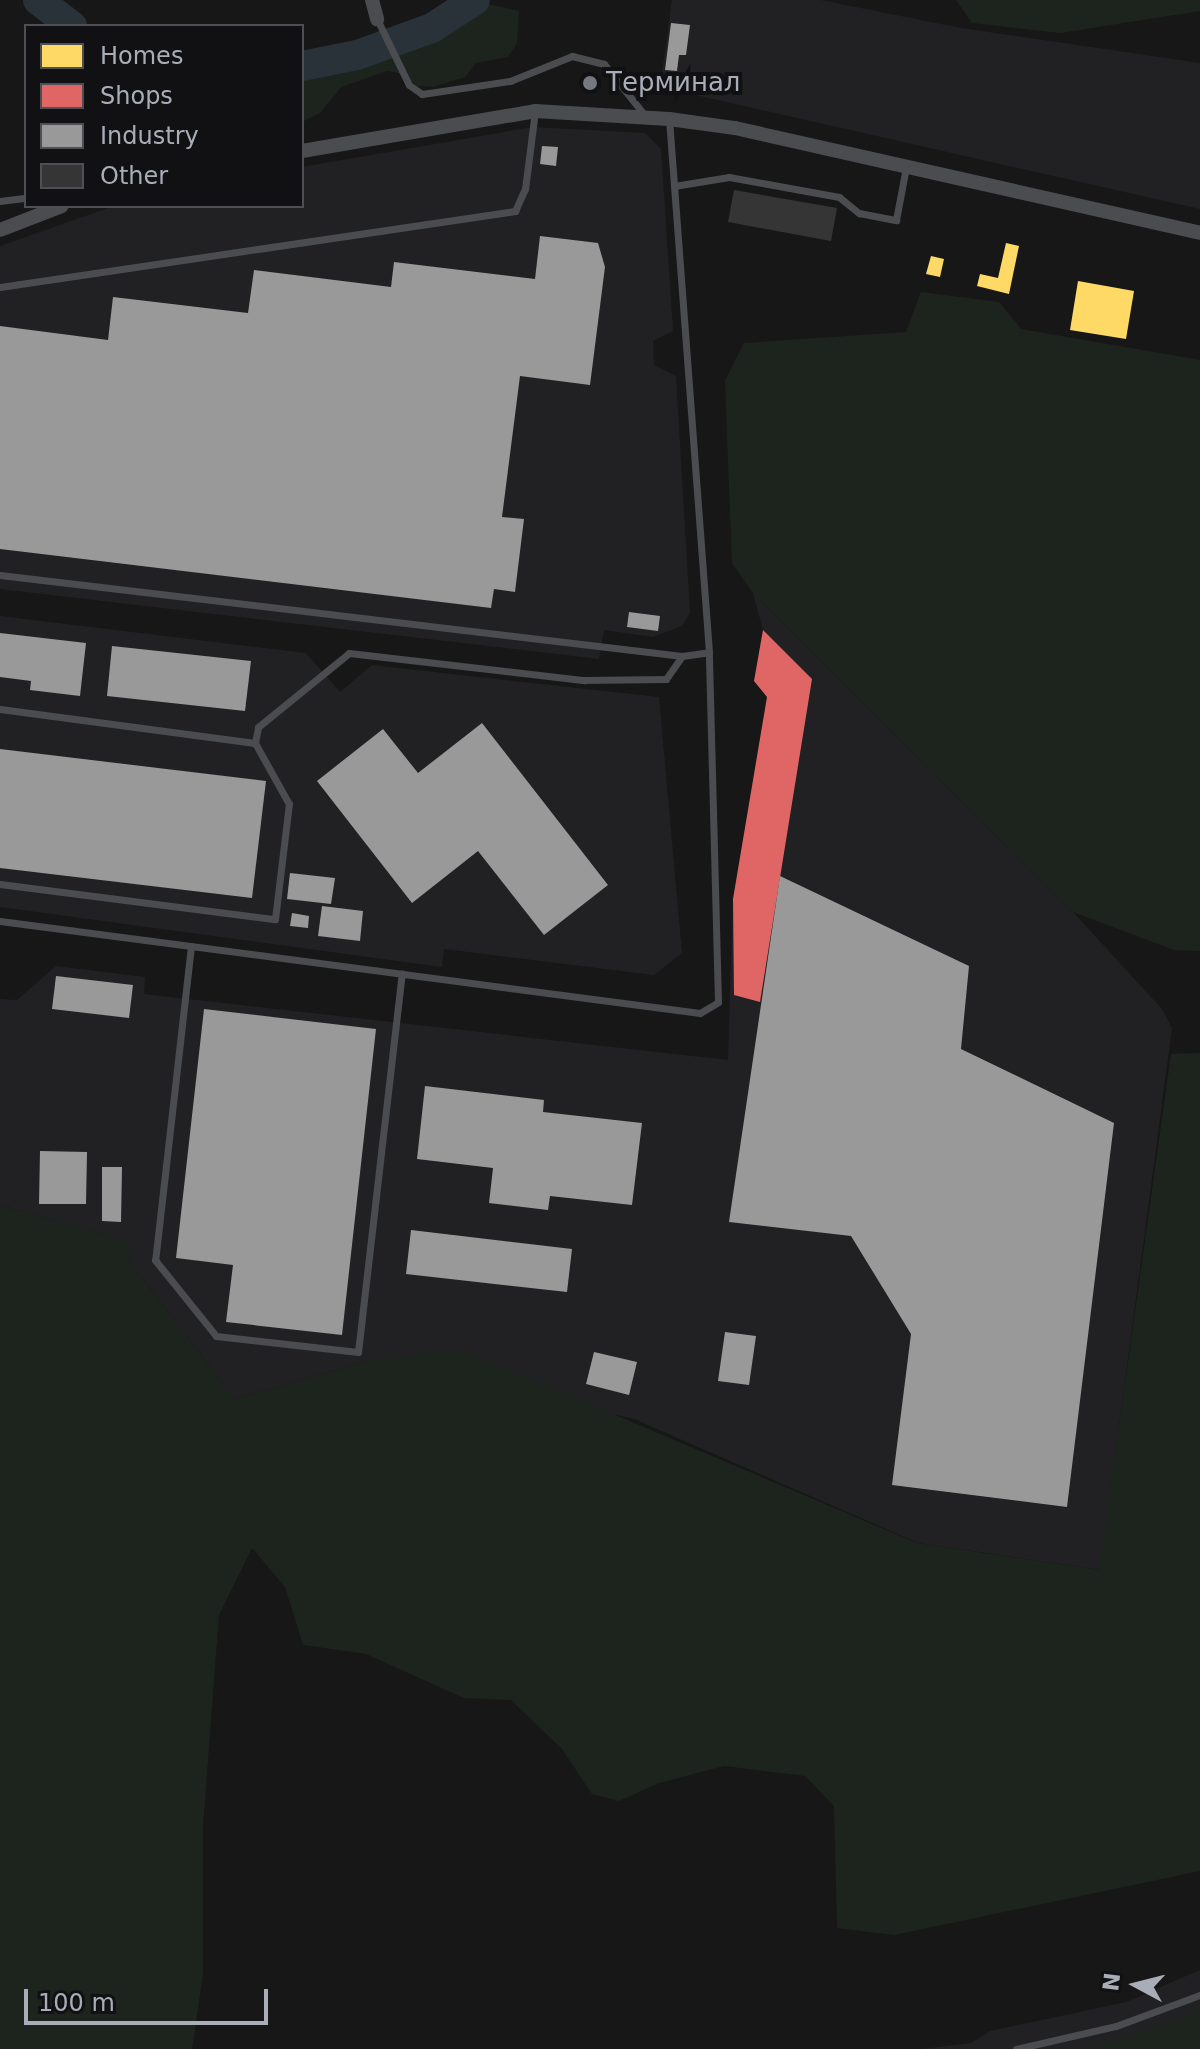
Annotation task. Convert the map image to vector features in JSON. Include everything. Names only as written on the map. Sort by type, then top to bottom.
[{"type":"street","points":[[372,0],[377,19]]},
{"type":"street","points":[[304,151],[535,111],[669,119],[735,128],[1200,233]]},
{"type":"street","points":[[0,230],[57,208]]},
{"type":"lane","points":[[377,19],[389,51],[409,85],[422,94],[510,81],[572,56],[604,64],[626,85],[646,117]]},
{"type":"lane","points":[[0,287],[515,211],[525,189],[535,111]]},
{"type":"lane","points":[[0,921],[700,1013],[718,1002],[709,652],[669,119]]},
{"type":"lane","points":[[674,186],[729,177],[839,197],[859,213],[896,220],[906,167]]},
{"type":"lane","points":[[0,201],[24,198]]},
{"type":"lane","points":[[0,575],[682,656],[709,652]]},
{"type":"lane","points":[[0,884],[275,919],[289,804],[255,743],[258,727],[349,653],[584,680],[666,679],[682,656]]},
{"type":"lane","points":[[0,709],[255,743]]},
{"type":"lane","points":[[191,946],[155,1260],[216,1336],[358,1352],[402,974]]},
{"type":"lane","points":[[1016,2049],[1116,2026],[1200,1995]]},
{"type":"shaded area","points":[[672,0],[821,0],[961,28],[1200,63],[1200,209],[660,87]]},
{"type":"shaded area","points":[[956,0],[1200,0],[1200,11],[1060,33],[972,23]]},
{"type":"shaded area","points":[[487,4],[519,11],[517,43],[508,57],[476,63],[465,77],[433,87],[416,86],[404,74],[387,71],[341,87],[320,113],[304,121],[304,74],[346,70],[420,43]]},
{"type":"shaded area","points":[[533,127],[645,133],[661,149],[673,331],[653,341],[654,365],[676,376],[690,613],[682,626],[653,637],[604,630],[599,659],[0,589],[0,246],[108,208],[304,208],[304,167]]},
{"type":"shaded area","points":[[921,292],[999,302],[1021,329],[1200,360],[1200,951],[1174,950],[1073,912],[753,593],[732,563],[725,381],[744,343],[906,332]]},
{"type":"shaded area","points":[[753,593],[1073,912],[1162,1009],[1172,1028],[1100,1570],[918,1543],[634,1419],[371,1360],[235,1399],[129,1261],[130,1242],[0,1205],[0,999],[17,1000],[56,966],[145,977],[144,994],[728,1060],[733,899],[767,697],[754,681],[763,630]]},
{"type":"shaded area","points":[[0,616],[306,653],[340,692],[372,665],[659,697],[682,953],[654,975],[444,949],[442,967],[0,907]]},
{"type":"shaded area","points":[[1200,1053],[1200,1871],[894,1935],[837,1928],[834,1806],[805,1776],[724,1766],[659,1783],[619,1801],[592,1794],[562,1749],[511,1700],[464,1698],[366,1654],[303,1645],[285,1587],[252,1548],[219,1615],[203,1826],[203,1974],[192,2049],[0,2049],[0,1205],[131,1242],[129,1261],[235,1399],[371,1360],[460,1349],[917,1543],[1099,1570],[1171,1054]]},
{"type":"shaded area","points":[[1200,1970],[1200,2049],[922,2049],[971,2043],[990,2031],[1126,2002]]},
{"type":"shaded area","points":[[1200,2010],[1200,2049],[1088,2049],[1178,2020]]},
{"type":"building: Homes","points":[[1006,243],[1019,246],[1009,294],[977,286],[980,274],[998,278]]},
{"type":"building: Homes","points":[[931,256],[944,259],[940,277],[926,274]]},
{"type":"building: Homes","points":[[1078,281],[1134,291],[1126,339],[1070,330]]},
{"type":"building: Shops","points":[[763,630],[812,679],[760,1002],[734,995],[733,899],[767,697],[754,681]]},
{"type":"building: Industry","points":[[671,23],[690,25],[686,55],[679,55],[677,71],[665,70]]},
{"type":"building: Industry","points":[[542,146],[558,147],[556,166],[540,164]]},
{"type":"building: Industry","points":[[540,236],[598,243],[605,267],[590,385],[520,376],[502,517],[524,519],[515,592],[494,589],[491,608],[0,549],[0,326],[108,340],[113,297],[248,313],[254,270],[391,287],[394,262],[535,279]]},
{"type":"building: Industry","points":[[629,612],[660,616],[658,631],[627,627]]},
{"type":"building: Industry","points":[[0,633],[86,643],[80,696],[30,690],[31,681],[0,677]]},
{"type":"building: Industry","points":[[112,646],[251,661],[245,711],[107,696]]},
{"type":"building: Industry","points":[[482,723],[608,885],[544,935],[478,851],[412,903],[317,781],[383,729],[418,773]]},
{"type":"building: Industry","points":[[0,749],[266,781],[252,898],[0,868]]},
{"type":"building: Industry","points":[[290,873],[335,878],[331,904],[287,899]]},
{"type":"building: Industry","points":[[780,876],[969,966],[961,1049],[1114,1123],[1067,1507],[892,1485],[911,1334],[851,1236],[729,1222]]},
{"type":"building: Industry","points":[[322,906],[363,911],[360,941],[318,936]]},
{"type":"building: Industry","points":[[292,913],[309,916],[308,928],[290,926]]},
{"type":"building: Industry","points":[[56,976],[133,985],[129,1018],[52,1009]]},
{"type":"building: Industry","points":[[204,1009],[376,1029],[342,1335],[226,1322],[233,1265],[176,1258]]},
{"type":"building: Industry","points":[[425,1086],[544,1100],[543,1112],[642,1123],[632,1205],[550,1196],[548,1210],[489,1203],[493,1168],[417,1159]]},
{"type":"building: Industry","points":[[40,1151],[87,1152],[86,1204],[39,1204]]},
{"type":"building: Industry","points":[[102,1167],[122,1167],[121,1222],[102,1221]]},
{"type":"building: Industry","points":[[411,1230],[572,1249],[567,1292],[406,1274]]},
{"type":"building: Industry","points":[[725,1332],[756,1336],[749,1385],[718,1381]]},
{"type":"building: Industry","points":[[594,1352],[637,1362],[629,1395],[586,1384]]},
{"type":"building: Other","points":[[734,190],[837,208],[831,241],[728,222]]},
{"type":"waterway","points":[[38,0],[69,24]]},
{"type":"waterway","points":[[304,66],[357,55],[432,28],[475,0]]},
{"type":"place","name":"Терминал","points":[[590,83]]}]
